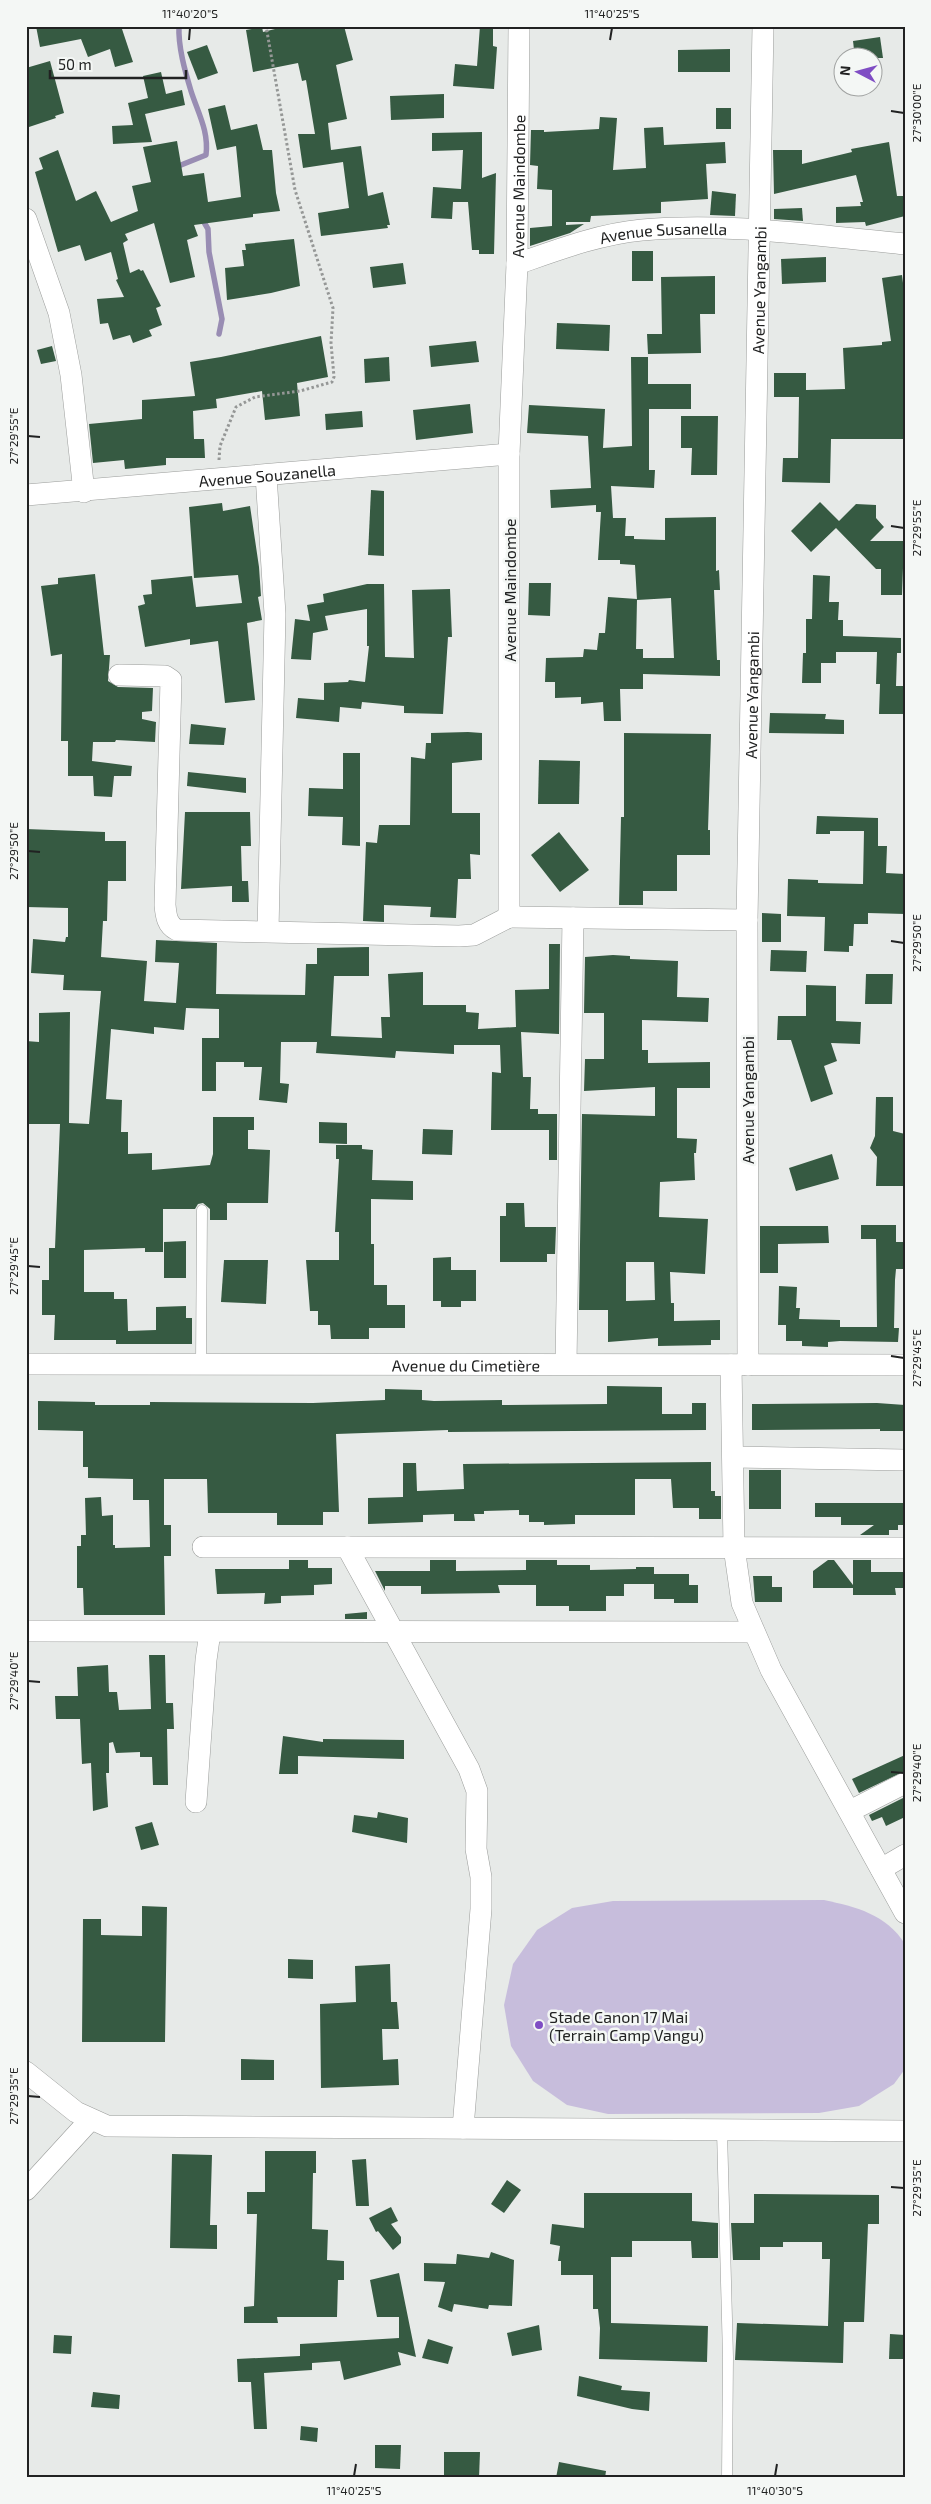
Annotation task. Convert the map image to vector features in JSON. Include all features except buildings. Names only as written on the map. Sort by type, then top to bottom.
[{"type":"street","name":"Avenue Maindombe","points":[[509,917],[510,454],[517,264],[520,26]]},
{"type":"street","name":"Avenue Yangambi","points":[[762,26],[740,1365],[733,1457],[734,1547],[742,1603],[753,1632],[771,1670],[905,1913]]},
{"type":"street","points":[[26,219],[58,313],[71,375],[84,492]]},
{"type":"street","name":"Avenue Susanella","points":[[517,264],[572,245],[641,230],[758,231],[905,244]]},
{"type":"street","name":"Avenue Souzanella","points":[[26,495],[84,492],[510,454]]},
{"type":"street","points":[[266,475],[275,614],[268,932]]},
{"type":"street","points":[[119,675],[165,676],[171,680],[166,905],[168,921],[177,930],[459,936],[474,935],[509,917],[747,920]]},
{"type":"street","points":[[566,1364],[574,918]]},
{"type":"street","name":"Avenue du Cimetière","points":[[26,1364],[905,1365]]},
{"type":"street","points":[[733,1457],[905,1460]]},
{"type":"street","points":[[203,1547],[905,1548]]},
{"type":"street","points":[[347,1547],[396,1633],[469,1769],[477,1791],[476,1849],[481,1877],[482,1908],[463,2128]]},
{"type":"street","points":[[26,1631],[753,1632]]},
{"type":"street","points":[[196,1802],[206,1660],[210,1632]]},
{"type":"street","points":[[850,1811],[905,1783]]},
{"type":"street","points":[[881,1869],[905,1855]]},
{"type":"street","points":[[26,2072],[76,2112],[90,2120],[107,2126],[722,2131],[901,2125]]},
{"type":"street","points":[[26,2190],[90,2120]]},
{"type":"lane","points":[[201,1364],[202,1210]]},
{"type":"lane","points":[[722,2131],[728,2357],[727,2478]]},
{"type":"path","points":[[218,480],[220,446],[236,407],[255,397],[321,387],[332,382],[334,377],[331,343],[333,308],[295,190],[266,26]]},
{"type":"shaded area","points":[[824,1900],[869,1913],[889,1925],[905,1944],[905,2069],[894,2084],[859,2106],[819,2113],[608,2114],[567,2105],[533,2081],[511,2046],[504,2005],[513,1964],[537,1930],[572,1908],[613,1901]]},
{"type":"waterway","points":[[177,170],[176,167],[206,155],[207,146],[202,122],[182,59],[179,26]]},
{"type":"waterway","points":[[201,217],[208,229],[209,252],[222,319],[219,334]]},
{"type":"place","name":"Stade Canon 17 Mai (Terrain Camp Vangu)","points":[[539,2025]]}]
